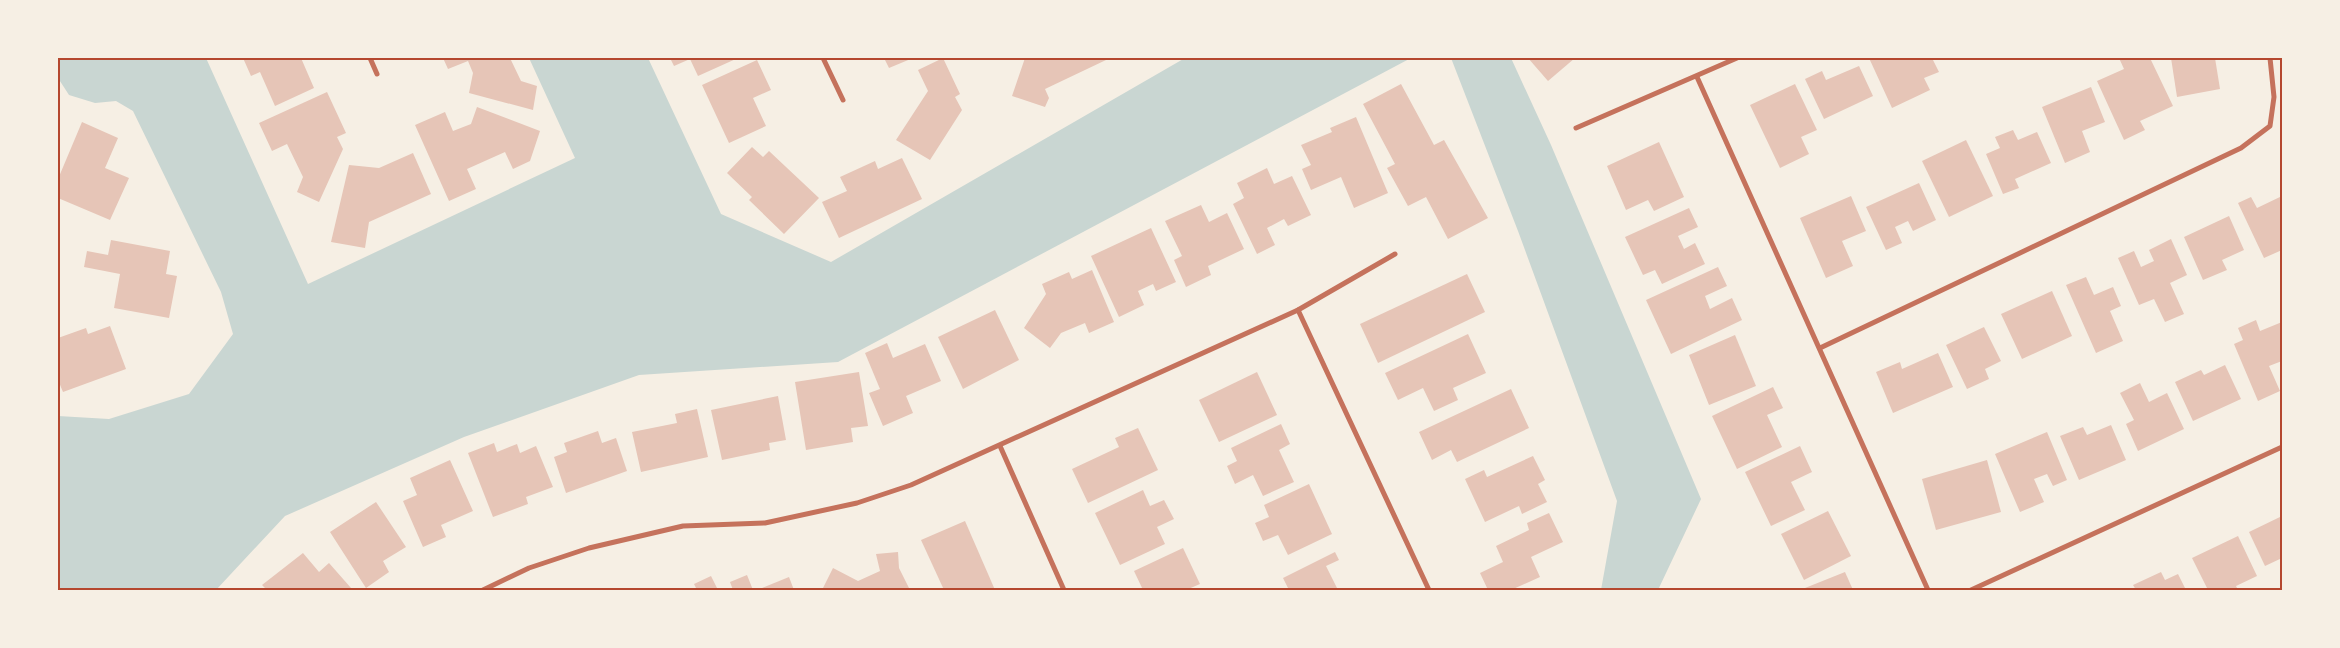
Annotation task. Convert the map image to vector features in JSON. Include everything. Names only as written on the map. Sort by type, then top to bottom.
[{"type":"street","points":[[370,58],[377,74]]},
{"type":"street","points":[[822,58],[843,100]]},
{"type":"street","points":[[1576,128],[1737,58]]},
{"type":"street","points":[[1820,348],[2241,148],[2270,126],[2274,96],[2270,58]]},
{"type":"street","points":[[1697,77],[1928,590]]},
{"type":"street","points":[[483,590],[529,568],[589,548],[683,526],[765,523],[857,503],[911,484],[1000,446],[1298,310],[1395,254]]},
{"type":"street","points":[[1298,310],[1429,590]]},
{"type":"street","points":[[1000,446],[1064,590]]},
{"type":"street","points":[[1972,590],[2282,447]]},
{"type":"shaded area","points":[[58,58],[206,58],[308,284],[575,158],[529,58],[648,58],[721,214],[831,262],[1185,58],[1411,58],[838,362],[639,375],[464,437],[285,516],[216,590],[58,590],[58,416],[109,419],[189,394],[233,334],[221,292],[133,111],[116,101],[95,103],[69,95],[58,78]]},
{"type":"shaded area","points":[[1451,58],[1511,58],[1551,145],[1701,499],[1658,590],[1601,590],[1617,501],[1518,231]]},
{"type":"building","points":[[243,58],[301,58],[314,88],[275,106],[260,72],[251,76]]},
{"type":"building","points":[[443,58],[510,58],[521,81],[537,86],[533,110],[469,93],[473,73],[468,61],[448,69]]},
{"type":"building","points":[[670,58],[738,58],[698,76],[690,59],[674,66]]},
{"type":"building","points":[[884,58],[913,58],[889,68]]},
{"type":"building","points":[[943,58],[960,94],[955,97],[962,110],[930,160],[896,140],[928,91],[918,70]]},
{"type":"building","points":[[1025,58],[1104,58],[1106,60],[1045,89],[1049,98],[1045,107],[1012,96]]},
{"type":"building","points":[[1528,58],[1575,58],[1548,81]]},
{"type":"building","points":[[1869,58],[1932,58],[1939,72],[1924,78],[1930,90],[1892,108]]},
{"type":"building","points":[[2119,58],[2150,58],[2173,106],[2140,121],[2145,130],[2124,140],[2097,81],[2124,69]]},
{"type":"building","points":[[2171,58],[2215,58],[2220,89],[2177,97]]},
{"type":"building","points":[[757,60],[771,90],[753,98],[766,126],[729,143],[702,85]]},
{"type":"building","points":[[1859,66],[1873,96],[1824,119],[1805,79],[1822,71],[1826,80]]},
{"type":"building","points":[[1401,84],[1434,145],[1444,140],[1488,218],[1448,239],[1426,197],[1408,206],[1387,168],[1395,164],[1363,104]]},
{"type":"building","points":[[1795,84],[1817,130],[1801,137],[1809,154],[1780,168],[1750,105]]},
{"type":"building","points":[[2091,87],[2105,122],[2082,131],[2090,152],[2065,163],[2042,107]]},
{"type":"building","points":[[327,92],[346,133],[337,137],[343,149],[319,202],[297,192],[303,177],[287,144],[272,151],[259,123]]},
{"type":"building","points":[[477,107],[540,131],[530,161],[513,169],[505,152],[467,169],[476,189],[449,201],[415,125],[445,112],[453,131],[471,124]]},
{"type":"building","points":[[1356,117],[1388,193],[1354,208],[1341,177],[1311,190],[1302,169],[1311,165],[1301,145],[1332,132],[1330,128]]},
{"type":"building","points":[[82,122],[118,138],[105,168],[129,178],[110,220],[58,198],[58,179]]},
{"type":"building","points":[[2013,130],[2018,140],[2037,132],[2051,163],[2015,179],[2019,188],[2003,194],[1986,154],[2000,148],[1995,137]]},
{"type":"building","points":[[1966,140],[1993,196],[1949,217],[1922,161]]},
{"type":"building","points":[[1659,142],[1684,197],[1654,211],[1648,200],[1626,210],[1607,166]]},
{"type":"building","points":[[752,147],[763,157],[769,151],[819,198],[784,234],[749,200],[752,197],[727,173]]},
{"type":"building","points":[[413,153],[431,194],[369,222],[365,248],[331,242],[349,165],[379,168]]},
{"type":"building","points":[[902,158],[922,199],[839,238],[822,202],[847,191],[840,177],[875,161],[878,169]]},
{"type":"building","points":[[1267,168],[1274,184],[1292,176],[1311,215],[1288,226],[1284,219],[1267,228],[1275,245],[1257,254],[1233,204],[1244,198],[1237,183]]},
{"type":"building","points":[[1919,183],[1936,220],[1913,231],[1908,221],[1895,227],[1902,243],[1886,250],[1866,207]]},
{"type":"building","points":[[1851,196],[1866,231],[1842,241],[1853,266],[1826,278],[1800,218]]},
{"type":"building","points":[[2282,196],[2282,250],[2264,258],[2238,203],[2251,197],[2257,208]]},
{"type":"building","points":[[1201,205],[1209,222],[1227,213],[1244,249],[1208,266],[1211,275],[1186,287],[1174,260],[1182,256],[1165,221]]},
{"type":"building","points":[[1689,208],[1698,227],[1678,236],[1684,249],[1695,243],[1705,264],[1662,284],[1655,270],[1643,275],[1625,237]]},
{"type":"building","points":[[2229,216],[2244,250],[2222,260],[2227,270],[2203,280],[2184,237]]},
{"type":"building","points":[[1151,228],[1176,282],[1156,291],[1153,284],[1138,291],[1144,305],[1119,317],[1091,256]]},
{"type":"building","points":[[2171,239],[2187,275],[2170,283],[2184,314],[2165,322],[2154,299],[2139,305],[2118,258],[2134,251],[2141,267],[2154,261],[2149,250]]},
{"type":"building","points":[[111,240],[170,251],[166,274],[177,276],[169,318],[114,308],[120,274],[84,267],[87,251],[108,255]]},
{"type":"building","points":[[1718,267],[1727,286],[1705,296],[1710,309],[1732,298],[1742,320],[1671,354],[1646,300]]},
{"type":"building","points":[[1092,270],[1114,322],[1089,333],[1085,323],[1061,333],[1050,348],[1024,328],[1046,294],[1042,284],[1069,272],[1072,279]]},
{"type":"building","points":[[1467,274],[1485,312],[1378,363],[1360,324]]},
{"type":"building","points":[[2086,277],[2094,295],[2113,287],[2121,306],[2110,311],[2123,341],[2096,353],[2066,285]]},
{"type":"building","points":[[2052,291],[2072,336],[2022,359],[2001,314]]},
{"type":"building","points":[[995,310],[1019,360],[963,389],[938,337]]},
{"type":"building","points":[[2256,320],[2260,331],[2282,322],[2282,361],[2269,366],[2280,391],[2258,401],[2234,344],[2243,340],[2238,328]]},
{"type":"building","points":[[110,326],[126,369],[63,392],[58,380],[58,338],[86,328],[88,334]]},
{"type":"building","points":[[1984,327],[2001,361],[1985,369],[1989,379],[1967,389],[1946,345]]},
{"type":"building","points":[[1468,334],[1486,373],[1453,388],[1458,400],[1434,411],[1423,388],[1398,400],[1385,373]]},
{"type":"building","points":[[1735,335],[1756,386],[1709,405],[1689,355]]},
{"type":"building","points":[[887,343],[893,358],[925,344],[941,381],[906,396],[913,413],[883,426],[869,393],[880,389],[865,353]]},
{"type":"building","points":[[1938,353],[1953,387],[1893,413],[1876,372],[1900,362],[1902,369]]},
{"type":"building","points":[[2225,365],[2241,399],[2193,421],[2175,382],[2201,370],[2204,375]]},
{"type":"building","points":[[859,372],[868,426],[851,428],[853,442],[806,450],[795,382]]},
{"type":"building","points":[[1257,372],[1277,415],[1219,442],[1199,400]]},
{"type":"building","points":[[2140,383],[2149,402],[2167,393],[2184,429],[2138,451],[2126,424],[2134,420],[2120,393]]},
{"type":"building","points":[[1773,387],[1783,408],[1767,415],[1782,447],[1737,469],[1712,416]]},
{"type":"building","points":[[1511,389],[1529,428],[1457,462],[1451,450],[1432,460],[1419,432]]},
{"type":"building","points":[[778,396],[786,440],[769,443],[770,450],[722,460],[711,410]]},
{"type":"building","points":[[697,409],[708,457],[641,472],[632,432],[677,423],[675,414]]},
{"type":"building","points":[[1281,424],[1290,444],[1279,450],[1294,482],[1263,496],[1253,475],[1235,484],[1227,466],[1237,461],[1231,448]]},
{"type":"building","points":[[2111,425],[2126,460],[2079,480],[2060,436],[2083,427],[2087,435]]},
{"type":"building","points":[[1138,428],[1158,470],[1088,503],[1072,469],[1119,447],[1115,438]]},
{"type":"building","points":[[598,431],[602,443],[616,438],[627,471],[566,493],[554,457],[567,452],[564,443]]},
{"type":"building","points":[[2047,432],[2067,480],[2053,486],[2047,474],[2034,479],[2044,502],[2020,512],[1995,454]]},
{"type":"building","points":[[494,443],[497,452],[517,444],[520,453],[536,446],[553,487],[526,497],[528,504],[493,517],[468,453]]},
{"type":"building","points":[[1800,446],[1812,472],[1791,482],[1805,510],[1771,526],[1745,472]]},
{"type":"building","points":[[1533,456],[1545,480],[1538,484],[1547,502],[1522,514],[1519,506],[1485,522],[1465,479],[1484,470],[1487,477]]},
{"type":"building","points":[[450,460],[473,511],[441,525],[446,537],[423,547],[403,501],[417,495],[410,478]]},
{"type":"building","points":[[1987,460],[2001,512],[1936,530],[1922,479]]},
{"type":"building","points":[[1309,484],[1332,534],[1288,555],[1278,535],[1263,541],[1255,523],[1269,517],[1264,505]]},
{"type":"building","points":[[1143,490],[1150,506],[1164,500],[1174,519],[1157,527],[1165,544],[1120,565],[1095,513]]},
{"type":"building","points":[[376,502],[406,547],[383,561],[389,572],[366,588],[330,532]]},
{"type":"building","points":[[1828,511],[1851,556],[1804,580],[1781,534]]},
{"type":"building","points":[[1549,513],[1563,542],[1531,557],[1540,577],[1511,590],[1488,590],[1480,573],[1503,562],[1496,546],[1529,530],[1527,523]]},
{"type":"building","points":[[2282,516],[2282,558],[2265,566],[2249,532]]},
{"type":"building","points":[[965,521],[995,590],[944,590],[921,540]]},
{"type":"building","points":[[2238,536],[2257,576],[2236,586],[2238,590],[2208,590],[2192,558]]},
{"type":"building","points":[[1183,548],[1200,584],[1186,590],[1143,590],[1134,571]]},
{"type":"building","points":[[898,552],[899,568],[910,590],[822,590],[833,568],[858,581],[880,571],[876,554]]},
{"type":"building","points":[[1335,552],[1339,560],[1326,566],[1338,590],[1289,590],[1283,578]]},
{"type":"building","points":[[303,553],[319,572],[329,563],[351,588],[348,590],[267,590],[262,585]]},
{"type":"building","points":[[1845,572],[1853,590],[1800,590]]},
{"type":"building","points":[[2161,572],[2165,580],[2178,574],[2186,590],[2136,590],[2133,585]]},
{"type":"building","points":[[747,575],[753,590],[733,590],[730,582]]},
{"type":"building","points":[[711,576],[718,590],[697,590],[694,584]]},
{"type":"building","points":[[789,577],[794,590],[757,590]]}]
